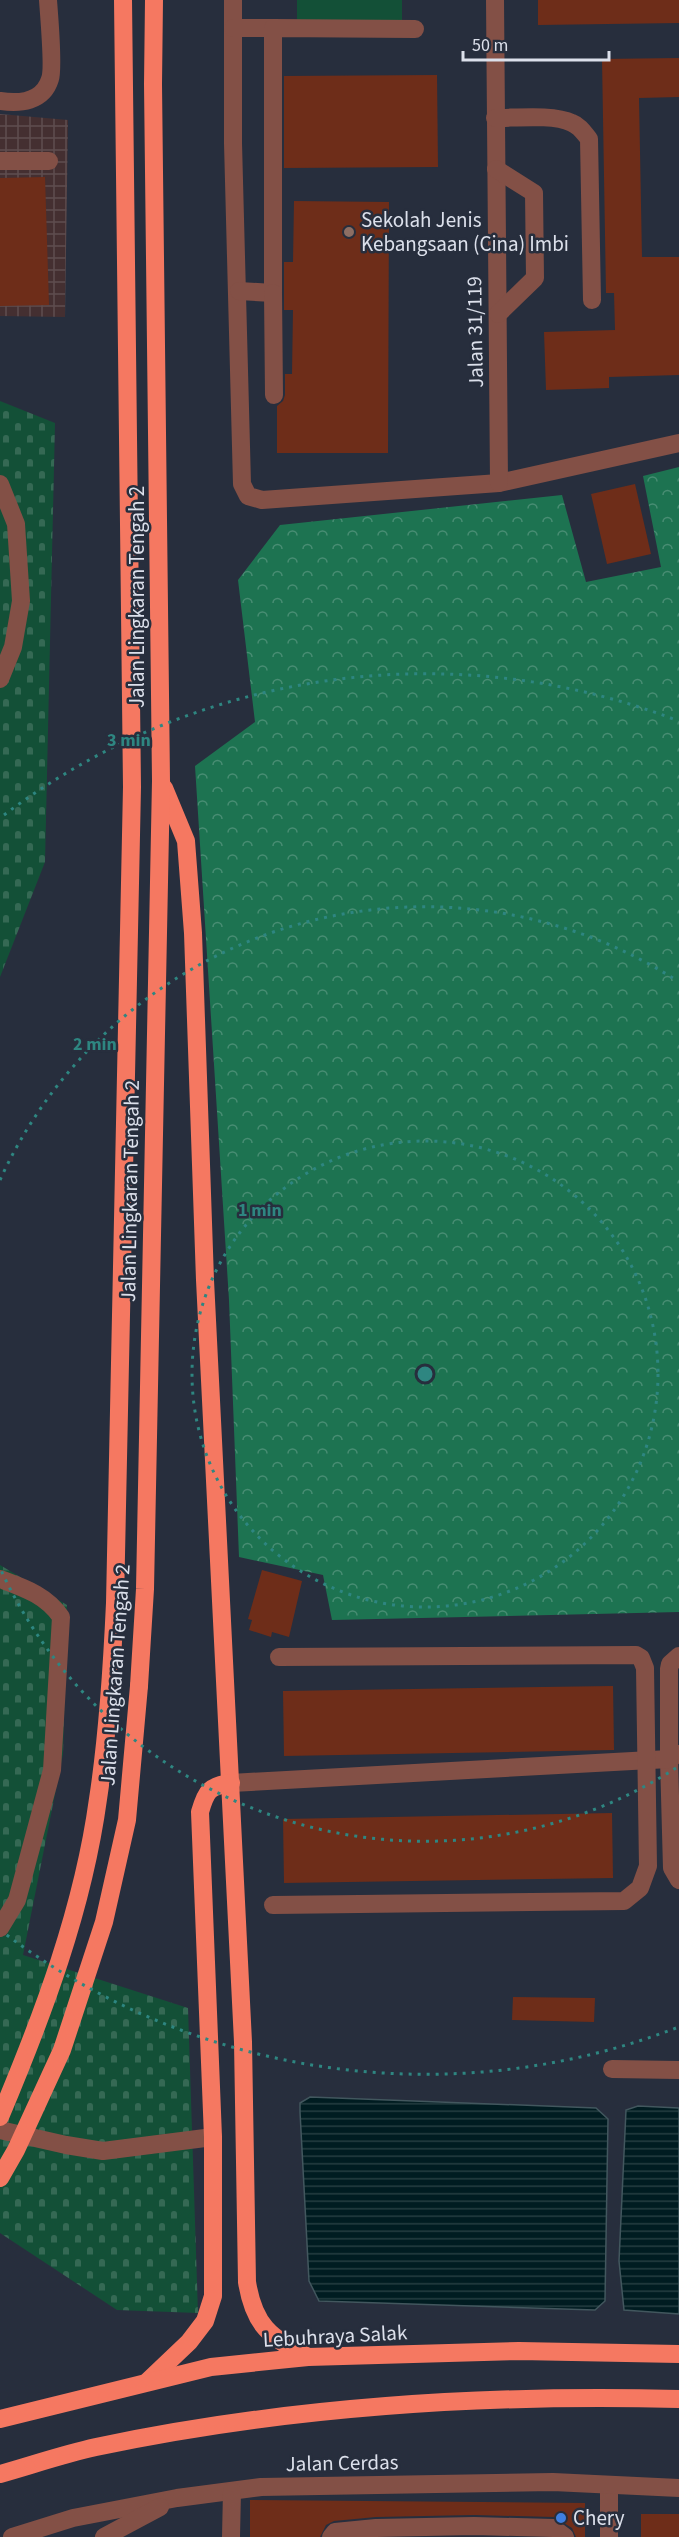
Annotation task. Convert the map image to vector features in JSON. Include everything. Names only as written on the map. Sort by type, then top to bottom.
[{"type":"highway","name":"Jalan Lingkaran Tengah 2","points":[[0,2117],[38,2029],[78,1896],[98,1801],[111,1694],[132,786],[123,0]]},
{"type":"highway","name":"Jalan Lingkaran Tengah 2","points":[[0,2178],[16,2150],[62,2050],[104,1922],[127,1820],[139,1686],[145,1578],[161,781],[154,0]]},
{"type":"highway","points":[[161,781],[186,841],[192,922],[205,1280],[243,2043],[248,2282],[251,2302],[267,2332],[308,2357]]},
{"type":"highway","points":[[146,2383],[189,2342],[205,2321],[213,2296],[213,2137],[200,1812],[204,1797],[215,1785],[231,1783]]},
{"type":"highway","name":"Lebuhraya Salak","points":[[0,2420],[211,2367],[308,2357],[519,2351],[679,2354]]},
{"type":"highway","points":[[0,2474],[94,2447],[204,2427],[346,2411],[483,2401],[616,2397],[679,2399]]},
{"type":"street","points":[[8,103],[30,101],[44,90],[51,78],[48,0]]},
{"type":"street","points":[[233,0],[242,484],[248,496],[262,500],[499,483],[679,443]]},
{"type":"street","name":"Jalan 31/119","points":[[495,0],[499,483]]},
{"type":"street","points":[[233,28],[416,29]]},
{"type":"street","points":[[273,28],[274,395]]},
{"type":"street","points":[[495,118],[571,122],[580,128],[589,139],[592,300]]},
{"type":"street","points":[[0,161],[49,161]]},
{"type":"street","points":[[496,169],[534,193],[536,278],[498,314]]},
{"type":"street","points":[[239,291],[273,293]]},
{"type":"street","points":[[0,484],[16,525],[21,601],[13,647],[0,679]]},
{"type":"street","points":[[0,1579],[28,1589],[49,1602],[61,1617],[52,1770],[17,1900],[0,1928]]},
{"type":"street","points":[[273,1905],[624,1900],[640,1888],[648,1866],[645,1668],[641,1658],[636,1655],[279,1657]]},
{"type":"street","points":[[679,1656],[670,1664],[669,1670],[674,1756],[672,1868],[679,1880]]},
{"type":"street","points":[[231,1783],[647,1761],[674,1756]]},
{"type":"street","points":[[612,2069],[679,2070]]},
{"type":"street","points":[[0,2130],[103,2151],[213,2137]]},
{"type":"street","name":"Jalan Cerdas","points":[[12,2537],[73,2518],[177,2498],[261,2487],[553,2482],[679,2488]]},
{"type":"street","points":[[609,2486],[609,2537]]},
{"type":"street","points":[[231,2537],[232,2491]]},
{"type":"street","points":[[104,2537],[177,2498]]},
{"type":"street","points":[[88,2537],[121,2527]]},
{"type":"street","points":[[331,2537],[335,2532],[529,2532],[553,2528],[565,2537]]},
{"type":"shaded area","points":[[0,114],[68,120],[65,317],[0,316]]},
{"type":"shaded area","points":[[310,2097],[596,2108],[608,2119],[605,2301],[595,2310],[319,2301],[309,2281],[300,2112],[300,2103]]},
{"type":"shaded area","points":[[638,2106],[679,2108],[679,2314],[624,2310],[619,2261],[626,2110]]},
{"type":"green space","points":[[297,0],[402,0],[402,25],[297,23]]},
{"type":"green space","points":[[0,401],[55,423],[45,862],[0,977]]},
{"type":"green space","points":[[679,467],[679,1612],[332,1620],[323,1575],[239,1557],[229,1300],[195,766],[255,722],[238,580],[280,525],[562,495],[586,582],[661,567],[643,476]]},
{"type":"green space","points":[[0,1565],[67,1605],[63,1754],[23,1955],[188,2008],[198,2313],[117,2310],[0,2233]]},
{"type":"building","points":[[538,0],[679,0],[679,23],[538,25]]},
{"type":"building","points":[[679,58],[679,97],[639,98],[642,257],[679,257],[679,375],[609,377],[609,388],[546,390],[544,332],[615,330],[614,293],[606,293],[602,59]]},
{"type":"building","points":[[437,75],[438,167],[284,168],[284,76]]},
{"type":"building","points":[[45,177],[49,305],[0,306],[0,178]]},
{"type":"building","points":[[294,201],[389,202],[388,453],[277,453],[277,406],[283,401],[285,395],[285,374],[292,374],[293,310],[284,310],[284,262],[293,262]]},
{"type":"building","points":[[635,484],[651,554],[607,564],[591,494]]},
{"type":"building","points":[[262,1570],[302,1581],[289,1637],[272,1632],[271,1637],[249,1630],[252,1620],[248,1619]]},
{"type":"building","points":[[613,1686],[614,1750],[284,1756],[283,1691]]},
{"type":"building","points":[[612,1813],[613,1878],[284,1883],[283,1819]]},
{"type":"building","points":[[513,1997],[595,1998],[594,2022],[512,2020]]},
{"type":"building","points":[[250,2500],[585,2503],[585,2537],[576,2537],[572,2528],[554,2517],[474,2515],[376,2517],[334,2521],[326,2525],[320,2537],[250,2537]]},
{"type":"building","points":[[641,2514],[679,2514],[679,2537],[641,2537]]},
{"type":"place","name":"Sekolah Jenis Kebangsaan (Cina) Imbi","points":[[349,232]]},
{"type":"place","name":"Chery","points":[[561,2518]]}]
